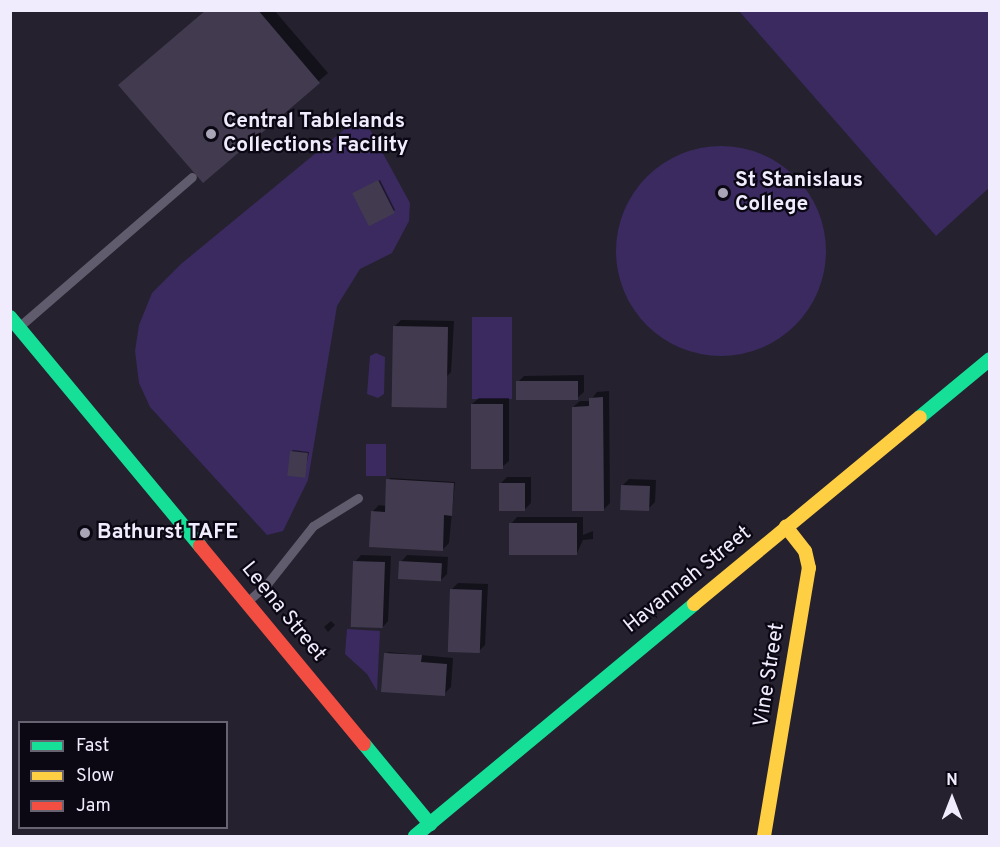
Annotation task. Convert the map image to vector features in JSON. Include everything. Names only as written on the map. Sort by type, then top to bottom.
[{"type":"street","name":"Leena Street","points":[[15,322],[248,601],[430,824]]},
{"type":"street","name":"Havannah Street","points":[[415,837],[990,359]]},
{"type":"street","name":"Vine Street","points":[[764,837],[809,568],[805,551],[786,527]]},
{"type":"lane","points":[[15,322],[192,177]]},
{"type":"lane","points":[[248,601],[267,584],[312,526],[358,498]]},
{"type":"shaded area","points":[[739,11],[989,11],[989,188],[936,236]]},
{"type":"shaded area","points":[[362,115],[410,203],[409,221],[392,253],[360,269],[337,306],[308,480],[283,531],[267,535],[150,407],[139,383],[135,351],[139,325],[152,293],[181,264]]},
{"type":"shaded area","points":[[711,146],[731,146],[752,150],[771,158],[802,184],[814,201],[822,220],[826,251],[822,282],[814,301],[788,332],[771,344],[752,352],[731,356],[711,356],[690,352],[671,344],[640,318],[628,301],[620,282],[616,261],[616,241],[620,220],[628,201],[654,170],[671,158],[690,150]]},
{"type":"shaded area","points":[[472,317],[512,317],[512,399],[472,399]]},
{"type":"shaded area","points":[[376,353],[385,357],[384,394],[378,398],[367,394],[370,356]]},
{"type":"shaded area","points":[[366,444],[386,444],[386,476],[366,476]]},
{"type":"shaded area","points":[[347,629],[380,631],[377,691],[367,674],[345,654]]},
{"type":"building","name":"Central Tablelands Collections Facility","points":[[206,10],[258,10],[320,83],[203,183],[118,85]]},
{"type":"building","points":[[378,180],[395,213],[369,226],[352,193]]},
{"type":"building","points":[[393,326],[448,327],[447,408],[392,407]]},
{"type":"building","points":[[516,381],[578,381],[578,400],[516,400]]},
{"type":"building","points":[[603,397],[604,511],[572,511],[572,407],[589,406],[589,398]]},
{"type":"building","points":[[471,404],[503,404],[503,469],[471,469]]},
{"type":"building","points":[[290,451],[308,453],[305,478],[287,476]]},
{"type":"building","points":[[386,479],[454,483],[452,516],[444,515],[443,551],[369,547],[371,511],[385,512]]},
{"type":"building","points":[[499,483],[525,483],[525,511],[499,511]]},
{"type":"building","points":[[621,485],[650,486],[649,511],[620,510]]},
{"type":"building","points":[[509,523],[577,523],[577,555],[509,555]]},
{"type":"building","points":[[353,561],[385,562],[383,628],[351,627]]},
{"type":"building","points":[[399,561],[442,563],[441,581],[398,579]]},
{"type":"building","points":[[450,589],[482,590],[480,653],[448,652]]},
{"type":"building","points":[[384,653],[422,655],[421,662],[447,664],[445,696],[381,692]]},
{"type":"traffic: fast","points":[[10,317],[200,546]]},
{"type":"traffic: fast","points":[[920,417],[990,359]]},
{"type":"traffic: fast","points":[[415,836],[694,604]]},
{"type":"traffic: fast","points":[[364,744],[430,824]]},
{"type":"traffic: slow","points":[[694,604],[920,417]]},
{"type":"traffic: slow","points":[[764,836],[809,568],[805,551],[786,527]]},
{"type":"traffic: jam","points":[[200,546],[364,744]]},
{"type":"place","name":"Central Tablelands Collections Facility","points":[[211,134]]},
{"type":"place","name":"St Stanislaus College","points":[[723,193]]},
{"type":"place","name":"Bathurst TAFE","points":[[85,533]]}]
